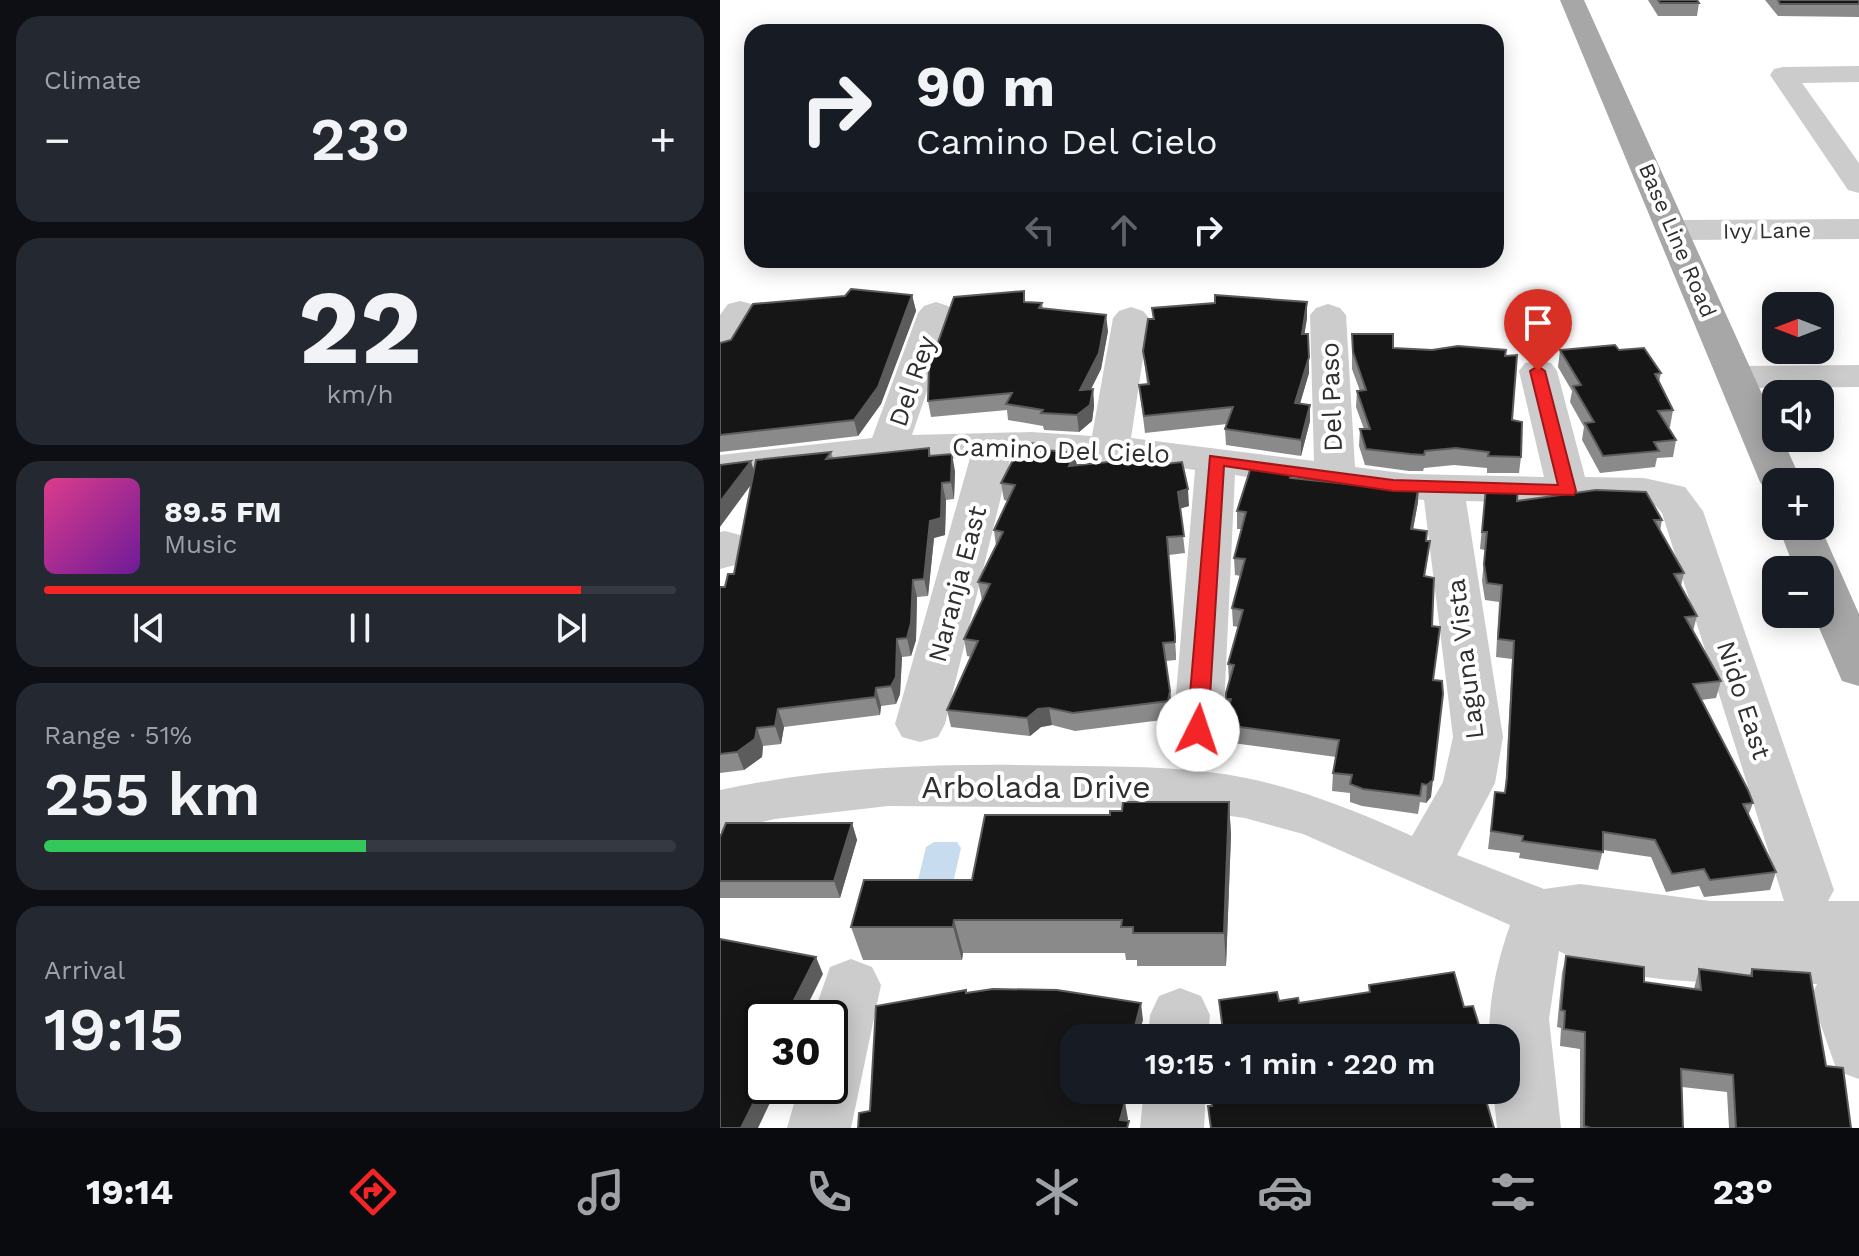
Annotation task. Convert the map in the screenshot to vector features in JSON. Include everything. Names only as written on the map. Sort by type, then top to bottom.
[{"type":"main road","name":"Base Line Road","points":[[1572,0],[1775,468]]},
{"type":"main road","points":[[1834,609],[1859,669]]},
{"type":"street","points":[[1859,74],[1783,75],[1859,184]]},
{"type":"street","name":"Ivy Lane","points":[[1674,230],[1859,229]]},
{"type":"street","points":[[720,347],[740,311]]},
{"type":"street","name":"Del Rey","points":[[888,448],[936,313]]},
{"type":"street","name":"Del Paso","points":[[1328,315],[1335,479]]},
{"type":"street","points":[[1109,449],[1131,318]]},
{"type":"street","points":[[1538,371],[1568,491]]},
{"type":"street","points":[[1736,377],[1859,376]]},
{"type":"street","name":"Camino Del Cielo","points":[[720,467],[888,448],[994,444],[1109,449],[1216,460],[1335,479],[1443,489],[1658,492],[1670,496],[1682,511]]},
{"type":"street","name":"Naranja East","points":[[920,724],[994,444]]},
{"type":"street","points":[[1198,730],[1216,460]]},
{"type":"street","name":"Laguna Vista","points":[[1424,865],[1469,783],[1478,737],[1443,489]]},
{"type":"street","name":"Nido East","points":[[1682,511],[1806,890]]},
{"type":"street","name":"Arbolada Drive","points":[[720,811],[789,796],[872,787],[1173,788],[1245,798],[1316,817],[1543,913],[1562,908],[1741,927],[1859,925]]},
{"type":"street","points":[[1529,1128],[1516,1021],[1523,967],[1543,913],[1597,943],[1720,958],[1853,1003]]},
{"type":"street","points":[[847,1000],[851,985]]},
{"type":"street","points":[[819,1128],[825,1104]]},
{"type":"street","points":[[1172,1128],[1174,1104]]},
{"type":"water","points":[[934,842],[957,842],[961,848],[949,901],[913,901],[926,847]]},
{"type":"building","points":[[1658,0],[1697,0],[1699,3],[1660,3]]},
{"type":"building","points":[[1778,0],[1859,0],[1859,4],[1780,4]]},
{"type":"building","points":[[851,289],[912,295],[878,387],[854,420],[720,435],[720,343],[731,340],[753,304],[845,296]]},
{"type":"building","points":[[1024,291],[1024,302],[1042,303],[1039,308],[1106,315],[1099,353],[1080,390],[1093,389],[1090,405],[1077,415],[1041,413],[1043,410],[1006,404],[1012,393],[928,401],[929,368],[954,297]]},
{"type":"building","points":[[1215,295],[1307,302],[1302,334],[1308,334],[1309,357],[1295,403],[1310,405],[1301,440],[1225,429],[1233,407],[1144,416],[1139,385],[1149,384],[1143,351],[1148,319],[1154,319],[1152,308],[1215,303]]},
{"type":"building","points":[[1352,334],[1393,334],[1393,348],[1432,350],[1458,346],[1506,350],[1505,356],[1517,355],[1512,420],[1522,422],[1521,457],[1488,456],[1489,452],[1456,448],[1425,451],[1424,455],[1366,449],[1360,429],[1370,429],[1357,391],[1366,390],[1353,352]]},
{"type":"building","points":[[1615,345],[1619,350],[1644,348],[1661,373],[1655,374],[1673,410],[1658,411],[1676,440],[1654,442],[1659,451],[1603,456],[1585,423],[1594,422],[1573,386],[1581,385],[1560,350]]},
{"type":"building","points":[[1026,443],[1044,444],[1038,449],[1075,453],[1069,466],[1164,456],[1165,464],[1182,462],[1188,489],[1178,492],[1184,536],[1167,537],[1175,636],[1175,642],[1163,643],[1170,691],[1168,701],[1073,713],[1038,709],[1027,718],[947,710],[978,641],[964,639],[990,584],[978,582],[1003,532],[994,530],[1015,485],[1001,483],[1016,454],[1020,455]]},
{"type":"building","points":[[929,448],[929,456],[952,454],[951,482],[942,483],[941,518],[930,521],[924,579],[913,580],[911,623],[907,638],[897,639],[896,677],[891,686],[876,688],[875,697],[778,709],[775,726],[757,728],[755,739],[737,752],[720,754],[720,587],[725,587],[728,574],[734,574],[756,460],[831,452],[826,459]]},
{"type":"building","points":[[751,461],[720,502],[720,465]]},
{"type":"building","points":[[1252,464],[1292,471],[1290,478],[1356,485],[1356,481],[1419,485],[1411,529],[1427,531],[1426,541],[1430,541],[1424,576],[1434,578],[1432,626],[1440,627],[1433,680],[1442,681],[1443,694],[1433,780],[1427,785],[1422,784],[1420,796],[1363,789],[1350,784],[1352,775],[1333,773],[1339,740],[1224,725],[1231,699],[1226,699],[1226,693],[1234,665],[1228,664],[1243,610],[1232,608],[1245,559],[1234,558],[1246,512],[1237,511]]},
{"type":"building","points":[[1486,487],[1518,488],[1517,501],[1596,490],[1646,492],[1662,520],[1654,520],[1684,573],[1674,574],[1697,616],[1685,617],[1721,681],[1693,684],[1748,790],[1753,803],[1743,804],[1776,872],[1710,880],[1704,869],[1672,874],[1655,840],[1603,832],[1603,852],[1522,841],[1523,836],[1491,831],[1495,792],[1505,793],[1507,778],[1514,641],[1498,639],[1502,585],[1487,583],[1484,564],[1487,532],[1482,532]]},
{"type":"building","points":[[1123,802],[1229,802],[1224,933],[1133,933],[1133,927],[1121,927],[1122,920],[954,920],[953,927],[851,927],[864,880],[972,880],[985,815],[1110,815],[1110,811],[1122,811]]},
{"type":"building","points":[[726,823],[852,823],[834,881],[720,881],[720,837]]},
{"type":"building","points":[[720,939],[816,957],[794,1000],[744,1000],[744,1104],[753,1104],[741,1128],[720,1128]]},
{"type":"building","points":[[1566,956],[1644,967],[1644,982],[1701,990],[1699,969],[1752,976],[1752,969],[1810,973],[1826,1066],[1843,1068],[1851,1128],[1736,1128],[1733,1075],[1681,1069],[1683,1128],[1584,1126],[1585,1032],[1564,1029],[1565,1011],[1561,1010]]},
{"type":"building","points":[[1454,972],[1464,1007],[1473,1006],[1479,1024],[1222,1024],[1219,1000],[1277,992],[1279,1001],[1298,998],[1299,1003],[1370,992],[1369,985]]},
{"type":"building","points":[[993,989],[1057,990],[1141,1003],[1136,1024],[1060,1024],[1060,1104],[1124,1104],[1120,1120],[1129,1121],[1127,1128],[858,1128],[859,1113],[870,1111],[876,1006],[966,990],[966,993]]},
{"type":"building","points":[[1487,1104],[1494,1128],[1211,1128],[1208,1106]]},
{"type":"route","points":[[1198,730],[1216,460],[1301,475],[1393,485],[1568,491],[1538,371]]}]
